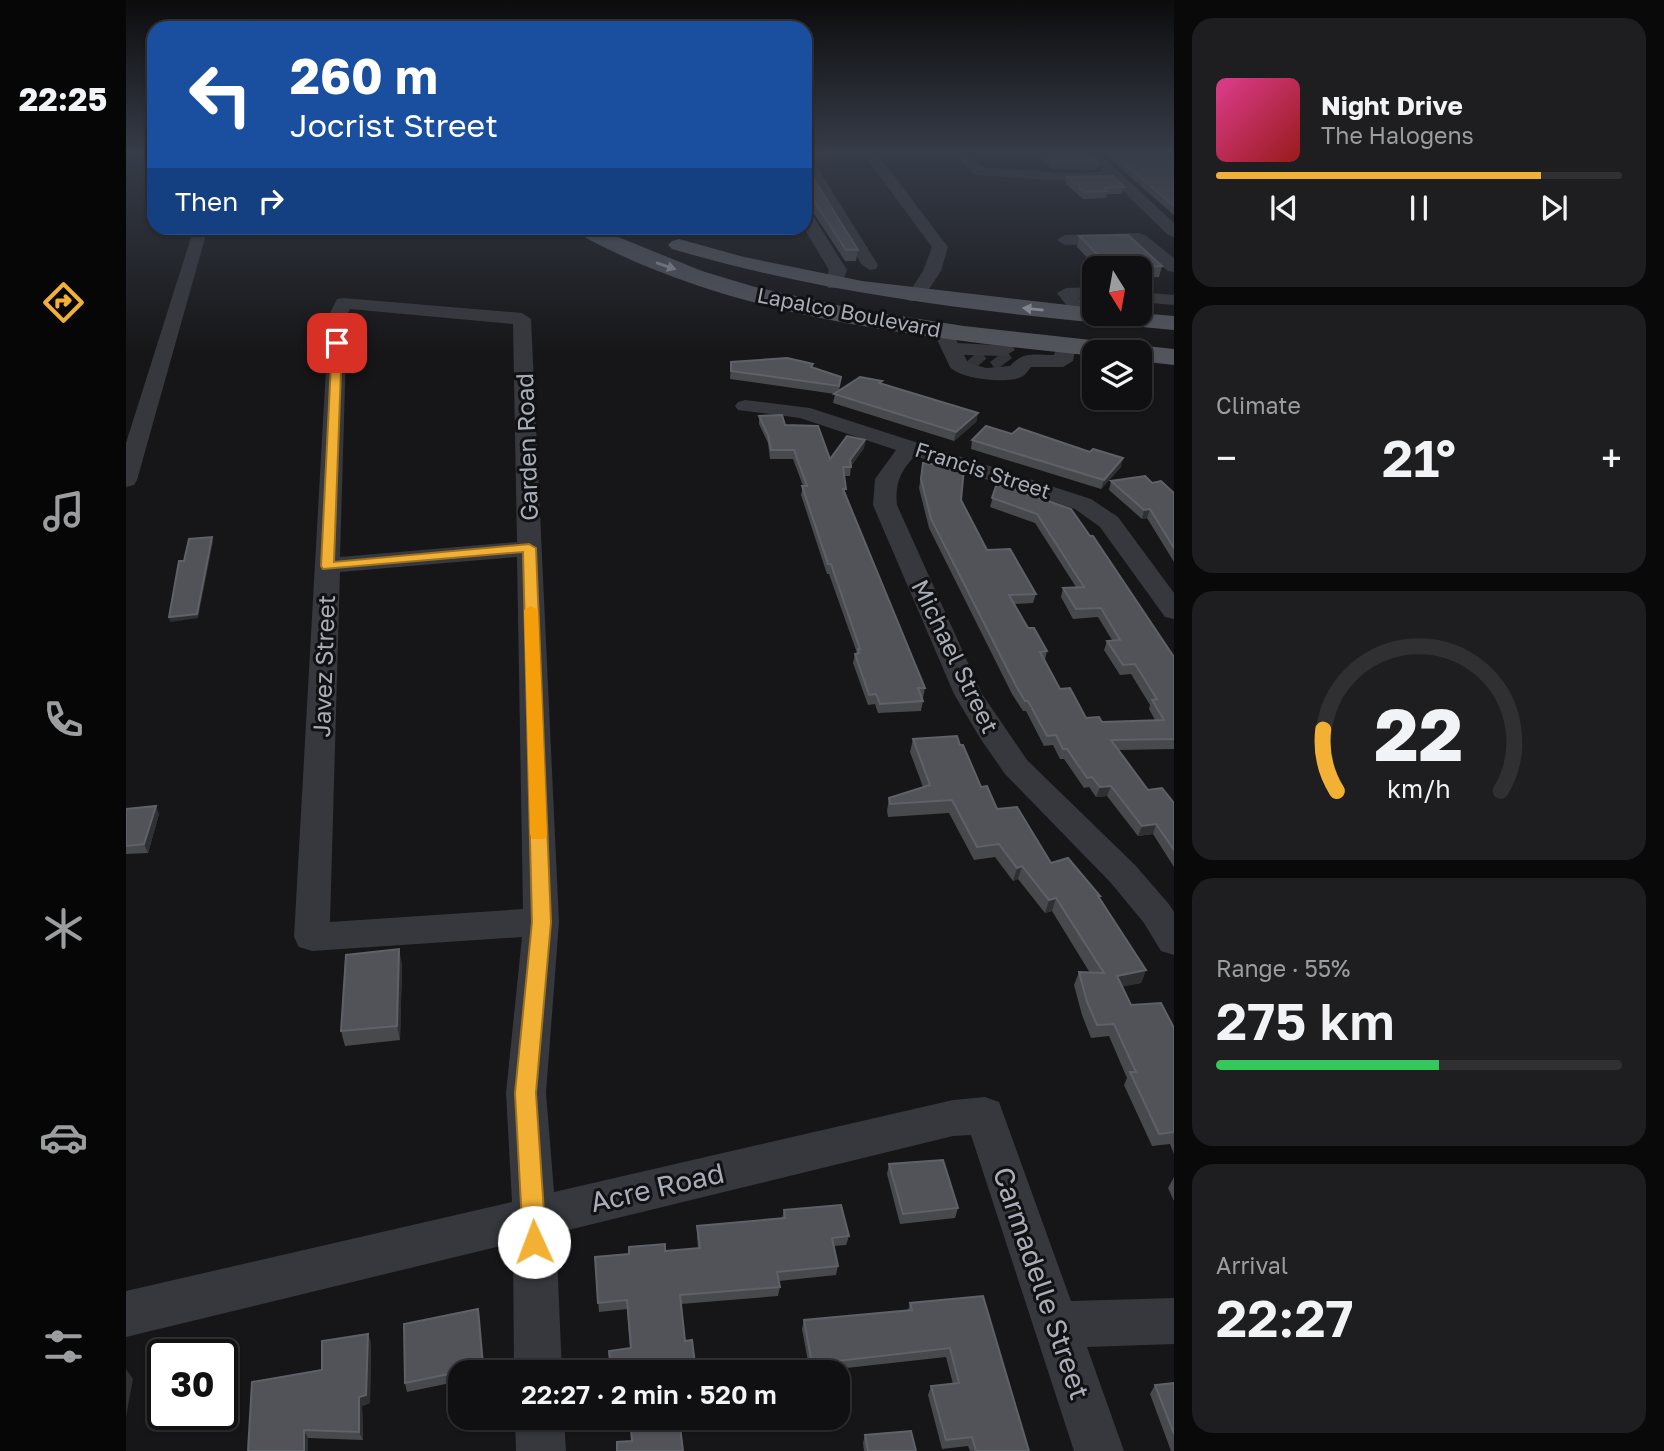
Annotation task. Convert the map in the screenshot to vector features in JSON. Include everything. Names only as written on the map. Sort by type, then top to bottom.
[{"type":"main road","name":"Lapalco Boulevard","points":[[597,235],[653,261],[721,285],[883,323],[966,354],[1005,356],[1066,345],[1082,347]]},
{"type":"main road","name":"Lapalco Boulevard","points":[[662,239],[773,271],[835,275],[867,290],[1082,314]]},
{"type":"main road","points":[[721,285],[773,289],[789,286],[789,283],[773,271]]},
{"type":"main road","points":[[826,311],[812,296],[816,292],[867,290]]},
{"type":"main road","name":"Lapalco Boulevard","points":[[1152,321],[1174,323]]},
{"type":"main road","points":[[1152,354],[1174,357]]},
{"type":"street","points":[[842,219],[876,277],[867,290]]},
{"type":"street","points":[[915,297],[932,271],[940,247],[919,219]]},
{"type":"street","points":[[1160,219],[1174,232]]},
{"type":"street","points":[[812,230],[835,275],[870,265]]},
{"type":"street","points":[[126,480],[198,235]]},
{"type":"street","points":[[1065,240],[1139,238],[1174,267]]},
{"type":"street","points":[[1082,292],[1066,293],[1082,314]]},
{"type":"street","points":[[1152,298],[1174,300]]},
{"type":"street","name":"Javez Street","points":[[522,319],[343,303],[338,315],[312,937],[541,922]]},
{"type":"street","name":"Garden Road","points":[[522,319],[541,922],[526,1093],[534,1216],[538,1360]]},
{"type":"street","points":[[966,354],[1063,361],[1066,345]]},
{"type":"street","name":"Francis Street","points":[[745,406],[803,412],[1083,504],[1109,522],[1170,600]]},
{"type":"street","name":"Michael Street","points":[[914,447],[895,462],[887,478],[883,491],[885,505],[968,694],[1016,767],[1124,874],[1156,913],[1174,942]]},
{"type":"street","points":[[327,566],[529,548]]},
{"type":"street","name":"Acre Road","points":[[126,1314],[953,1118],[985,1115]]},
{"type":"street","name":"Carmadelle Street","points":[[985,1115],[1099,1451]]},
{"type":"street","points":[[1056,1325],[1174,1321]]},
{"type":"street","points":[[540,1430],[541,1451]]},
{"type":"building","points":[[826,219],[838,219],[858,250],[846,250]]},
{"type":"building","points":[[1128,235],[1151,256],[1099,256],[1079,236]]},
{"type":"building","points":[[1152,257],[1162,266],[1152,266]]},
{"type":"building","points":[[787,358],[813,364],[811,367],[841,377],[839,386],[731,371],[731,362]]},
{"type":"building","points":[[860,377],[882,381],[879,383],[978,413],[956,432],[834,394]]},
{"type":"building","points":[[782,415],[785,425],[818,426],[830,459],[847,436],[865,440],[850,460],[851,467],[843,467],[846,489],[843,489],[925,688],[918,688],[923,701],[880,704],[876,694],[869,695],[855,654],[859,653],[860,649],[802,486],[807,486],[794,450],[771,450],[768,435],[759,416]]},
{"type":"building","points":[[986,426],[1012,434],[1019,428],[1090,452],[1093,449],[1123,458],[1104,480],[972,440]]},
{"type":"building","points":[[923,463],[964,468],[961,500],[987,550],[1010,549],[1036,594],[1009,595],[1028,628],[1034,628],[1047,651],[1040,652],[1060,689],[1070,688],[1086,718],[1099,717],[1102,722],[1164,720],[1152,700],[1157,699],[1135,664],[1123,665],[1107,641],[1120,640],[1101,608],[1076,609],[1063,588],[1084,587],[1037,514],[992,498],[997,483],[1071,509],[1090,536],[1093,536],[1174,657],[1174,739],[1111,740],[1148,790],[1162,788],[1174,803],[1174,850],[1156,824],[1142,826],[1111,786],[1100,787],[1092,777],[1087,778],[1067,749],[1063,749],[1056,735],[1047,736],[1028,701],[1025,701],[1015,684],[931,519],[921,479]]},
{"type":"building","points":[[1145,476],[1152,483],[1161,481],[1174,493],[1174,548],[1150,509],[1144,510],[1111,481]]},
{"type":"building","points":[[212,537],[197,614],[169,617],[179,561],[184,561],[189,539]]},
{"type":"building","points":[[957,736],[981,787],[987,786],[997,809],[1017,807],[1051,863],[1068,858],[1100,896],[1146,970],[1117,976],[1131,1005],[1161,1003],[1174,1028],[1174,1132],[1159,1134],[1130,1072],[1136,1072],[1114,1024],[1097,1025],[1079,972],[1104,973],[1056,898],[1049,900],[1022,866],[1017,868],[999,844],[977,847],[952,800],[890,804],[889,798],[930,785],[913,739]]},
{"type":"building","points":[[156,806],[144,844],[126,846],[126,809]]},
{"type":"building","points":[[399,949],[397,1026],[341,1031],[346,955]]},
{"type":"building","points":[[943,1160],[958,1208],[903,1214],[889,1164]]},
{"type":"building","points":[[841,1205],[849,1236],[832,1238],[838,1266],[777,1272],[780,1287],[680,1295],[685,1341],[692,1340],[694,1360],[610,1360],[609,1351],[631,1348],[627,1300],[598,1303],[595,1257],[629,1254],[629,1247],[665,1244],[665,1251],[700,1248],[697,1226],[785,1218],[784,1210]]},
{"type":"building","points":[[983,1296],[1029,1451],[976,1451],[972,1437],[946,1440],[931,1386],[959,1383],[950,1348],[846,1360],[811,1360],[804,1320],[912,1310],[910,1303]]},
{"type":"building","points":[[478,1309],[482,1360],[448,1360],[448,1374],[405,1383],[404,1324]]},
{"type":"building","points":[[368,1334],[366,1395],[359,1397],[359,1432],[304,1430],[304,1451],[248,1451],[252,1382],[322,1370],[322,1341]]},
{"type":"building","points":[[1174,1383],[1174,1434],[1155,1385]]},
{"type":"building","points":[[631,1430],[680,1430],[683,1451],[617,1451],[617,1442],[632,1441]]},
{"type":"building","points":[[911,1431],[916,1451],[868,1451],[865,1435]]},
{"type":"tunnel","points":[[998,356],[1004,364]]},
{"type":"tunnel","points":[[972,357],[979,365]]},
{"type":"slow traffic","points":[[531,610],[538,834]]},
{"type":"route","points":[[337,343],[327,566],[529,548],[541,922],[526,1093],[534,1242]]}]
